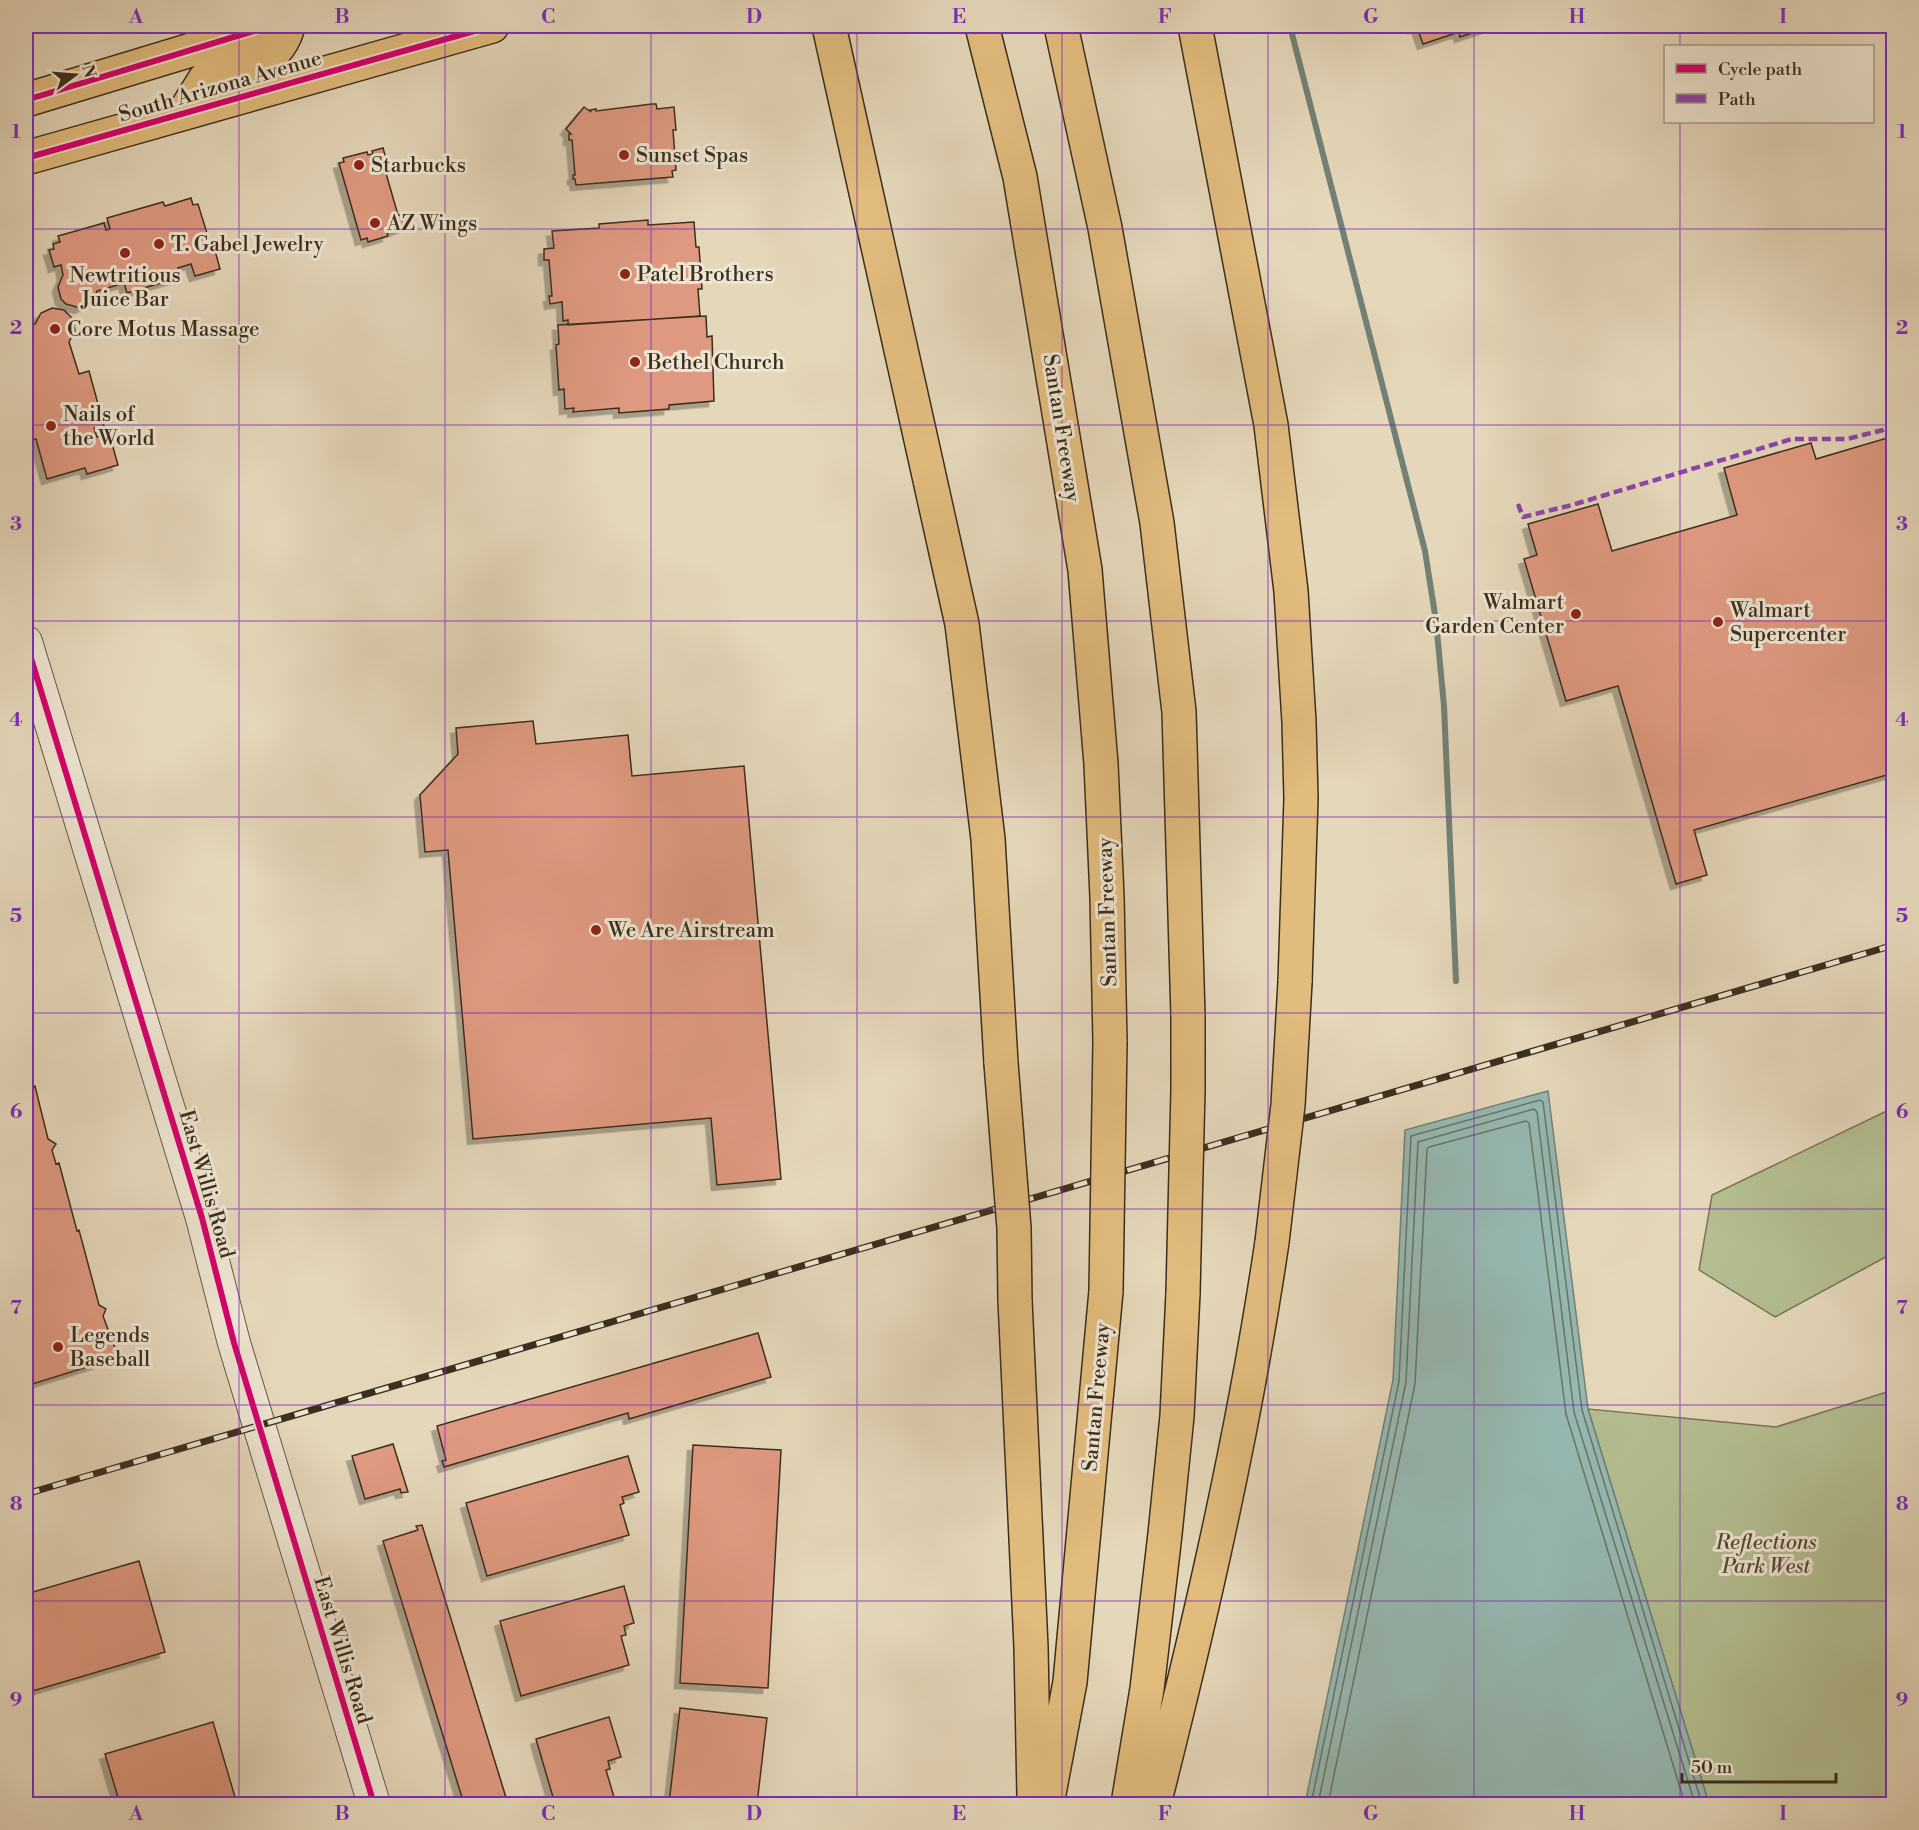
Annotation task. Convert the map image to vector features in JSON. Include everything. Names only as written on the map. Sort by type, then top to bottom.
[{"type":"main road","name":"South Arizona Avenue","points":[[26,99],[270,26]]},
{"type":"main road","points":[[184,113],[205,79],[259,63],[271,57],[281,45],[288,26]]},
{"type":"main road","name":"South Arizona Avenue","points":[[26,158],[492,26]]},
{"type":"main road","points":[[829,26],[962,624],[988,839],[1001,1063],[1014,1228],[1015,1300],[1031,1647],[1033,1804]]},
{"type":"main road","name":"Santan Freeway","points":[[982,26],[1020,177],[1085,570],[1102,786],[1107,897],[1110,1042],[1106,1291],[1070,1682],[1047,1804]]},
{"type":"main road","points":[[1061,26],[1105,228],[1157,523],[1179,712],[1188,1016],[1183,1293],[1177,1416],[1165,1534],[1147,1689],[1128,1804]]},
{"type":"main road","points":[[1154,1804],[1188,1670],[1229,1488],[1256,1352],[1288,1105],[1301,798],[1291,591],[1271,425],[1195,26]]},
{"type":"street","name":"East Willis Road","points":[[26,642],[202,1218],[234,1344],[374,1804]]},
{"type":"green space","points":[[1893,1108],[1893,1253],[1775,1317],[1699,1270],[1712,1195]]},
{"type":"green space","name":"Reflections Park West","points":[[1893,1390],[1893,1804],[1709,1804],[1588,1409],[1776,1427]]},
{"type":"water","points":[[1548,1091],[1588,1409],[1709,1804],[1305,1804],[1393,1380],[1405,1130]]},
{"type":"building","points":[[1412,26],[1493,26],[1460,37],[1459,32],[1423,44],[1417,27]]},
{"type":"building","name":"Sunset Spas","points":[[656,104],[657,109],[674,107],[676,170],[672,171],[673,177],[576,185],[573,179],[575,175],[572,140],[569,140],[569,134],[571,134],[566,129],[584,107],[591,112],[590,110],[596,109],[596,111]]},
{"type":"building","points":[[383,148],[387,162],[383,163],[398,215],[401,215],[405,227],[387,233],[388,236],[368,242],[367,238],[361,240],[339,163],[344,162],[343,158],[367,152],[368,155],[373,154],[372,151]]},
{"type":"building","points":[[191,198],[193,205],[198,204],[220,269],[195,276],[191,264],[178,268],[181,277],[127,293],[124,283],[97,291],[92,302],[80,308],[66,304],[61,299],[58,287],[63,275],[61,265],[54,267],[49,250],[54,249],[53,244],[60,242],[58,236],[104,223],[106,230],[110,229],[107,218],[163,202],[165,206]]},
{"type":"building","name":"Patel Brothers","points":[[648,220],[648,225],[694,222],[696,247],[699,247],[702,289],[698,289],[700,316],[568,325],[568,320],[563,321],[562,302],[550,304],[549,296],[552,296],[549,260],[544,260],[544,249],[554,248],[552,231],[599,228],[599,224]]},
{"type":"building","points":[[52,308],[64,310],[73,319],[75,331],[69,342],[79,374],[89,371],[104,426],[94,428],[97,437],[109,433],[118,465],[87,474],[85,468],[47,479],[36,439],[26,442],[26,322],[27,326],[35,324],[41,313]]},
{"type":"building","name":"Bethel Church","points":[[706,316],[707,337],[712,336],[714,401],[669,405],[669,409],[619,413],[619,408],[573,412],[574,408],[565,409],[564,389],[559,390],[556,345],[559,344],[558,325]]},
{"type":"building","name":"Walmart Supercenter","points":[[1894,436],[1894,773],[1694,830],[1707,875],[1676,884],[1618,686],[1566,701],[1524,559],[1537,555],[1528,524],[1598,504],[1612,551],[1737,515],[1724,468],[1811,443],[1816,459]]},
{"type":"building","points":[[533,721],[536,744],[628,735],[632,776],[744,766],[781,1179],[717,1185],[711,1118],[473,1139],[448,850],[425,852],[420,795],[458,754],[456,728]]},
{"type":"building","points":[[26,1062],[32,1066],[29,1073],[33,1087],[35,1086],[48,1139],[56,1144],[52,1150],[56,1164],[59,1163],[99,1305],[106,1309],[103,1316],[115,1348],[113,1349],[116,1358],[26,1386]]},
{"type":"building","points":[[758,1333],[771,1377],[629,1419],[628,1413],[444,1467],[442,1461],[446,1460],[437,1426]]},
{"type":"building","points":[[393,1444],[408,1492],[401,1493],[400,1489],[365,1499],[352,1456]]},
{"type":"building","points":[[693,1445],[781,1450],[768,1688],[680,1683]]},
{"type":"building","points":[[628,1456],[639,1492],[622,1497],[624,1503],[620,1505],[629,1535],[487,1576],[466,1503]]},
{"type":"building","points":[[422,1525],[508,1804],[464,1804],[383,1541],[418,1530],[416,1526]]},
{"type":"building","points":[[139,1561],[165,1652],[26,1693],[26,1594]]},
{"type":"building","points":[[624,1586],[634,1623],[624,1626],[626,1635],[621,1636],[629,1665],[521,1696],[500,1621]]},
{"type":"building","points":[[680,1708],[767,1718],[757,1804],[669,1804]]},
{"type":"building","points":[[609,1717],[621,1757],[608,1761],[610,1769],[606,1770],[616,1804],[555,1804],[536,1739]]},
{"type":"building","points":[[213,1722],[237,1804],[120,1804],[105,1754]]},
{"type":"waterway","points":[[1290,26],[1425,551],[1436,621],[1444,706],[1456,981]]},
{"type":"railway","points":[[26,1494],[1894,945]]},
{"type":"marked path","points":[[1518,504],[1523,517],[1572,505],[1792,439],[1847,439],[1894,425]]},
{"type":"cycle path","points":[[26,100],[270,26]]},
{"type":"cycle path","points":[[26,158],[492,26]]},
{"type":"cycle path","points":[[26,642],[202,1218],[234,1343],[374,1804]]},
{"type":"place","name":"Sunset Spas","points":[[624,155]]},
{"type":"place","name":"Starbucks","points":[[359,165]]},
{"type":"place","name":"AZ Wings","points":[[375,223]]},
{"type":"place","name":"T. Gabel Jewelry","points":[[159,244]]},
{"type":"place","name":"Newtritious Juice Bar","points":[[125,253]]},
{"type":"place","name":"Patel Brothers","points":[[625,274]]},
{"type":"place","name":"Core Motus Massage","points":[[55,329]]},
{"type":"place","name":"Bethel Church","points":[[635,362]]},
{"type":"place","name":"Nails of the World","points":[[51,426]]},
{"type":"place","name":"Walmart Garden Center","points":[[1576,614]]},
{"type":"place","name":"Walmart Supercenter","points":[[1718,622]]},
{"type":"place","name":"We Are Airstream","points":[[596,930]]},
{"type":"place","name":"Legends Baseball","points":[[58,1347]]}]
